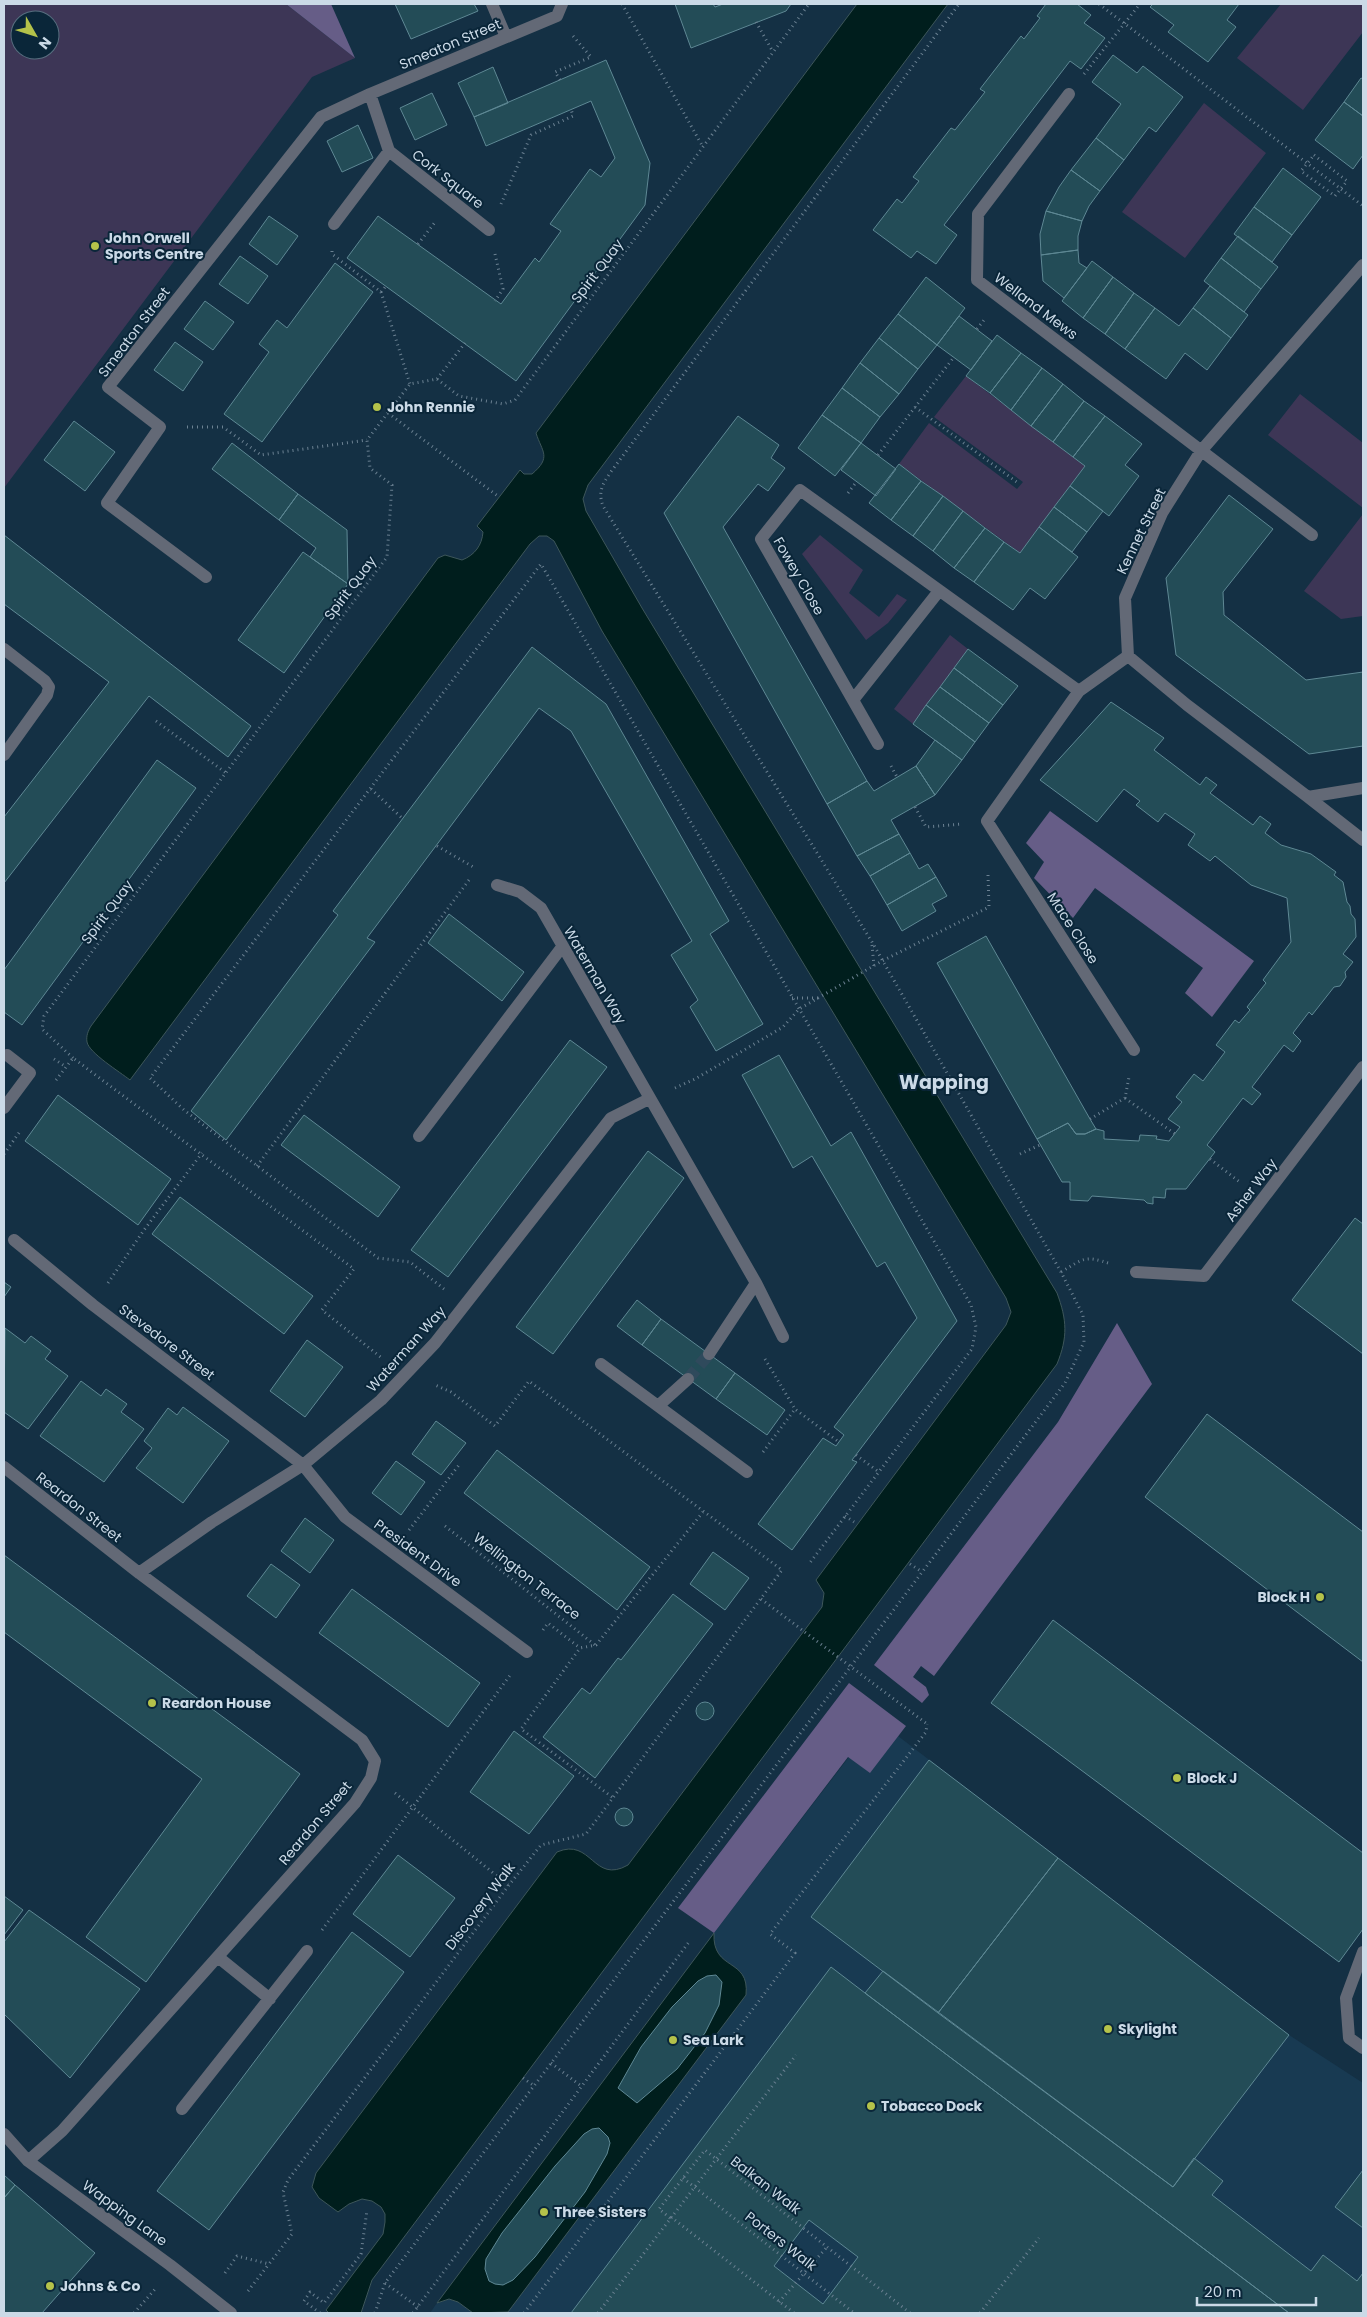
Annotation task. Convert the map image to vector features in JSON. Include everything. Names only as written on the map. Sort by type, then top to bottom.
[{"type":"street","points":[[492,4],[506,37]]},
{"type":"street","name":"Smeaton Street","points":[[160,427],[108,387],[321,117],[370,94],[506,37],[560,10]]},
{"type":"street","points":[[334,224],[389,151],[370,94]]},
{"type":"street","name":"Welland Mews","points":[[1069,94],[978,214],[977,280],[1201,451]]},
{"type":"street","name":"Cork Square","points":[[389,151],[489,230]]},
{"type":"street","name":"Kennet Street","points":[[1128,656],[1125,598],[1162,513],[1201,451],[1363,265]]},
{"type":"street","points":[[160,427],[107,504],[206,577]]},
{"type":"street","points":[[1201,451],[1312,535]]},
{"type":"street","name":"Fowey Close","points":[[878,744],[761,539],[800,490],[1079,691]]},
{"type":"street","points":[[853,700],[939,591]]},
{"type":"street","points":[[4,648],[45,681],[49,687],[47,695],[4,755]]},
{"type":"street","points":[[987,822],[1079,691],[1128,656],[1187,705],[1363,840]]},
{"type":"street","points":[[1308,797],[1363,788]]},
{"type":"street","name":"Mace Close","points":[[987,822],[1134,1050]]},
{"type":"street","name":"Waterman Way","points":[[497,885],[520,892],[541,908],[756,1283],[783,1337]]},
{"type":"street","points":[[419,1136],[562,947]]},
{"type":"street","points":[[4,1108],[30,1073],[6,1055]]},
{"type":"street","name":"Asher Way","points":[[1136,1272],[1204,1276],[1363,1067]]},
{"type":"street","name":"Waterman Way","points":[[138,1573],[212,1522],[303,1465],[381,1400],[434,1343],[465,1306],[611,1118],[649,1099]]},
{"type":"street","name":"Stevedore Street","points":[[14,1240],[94,1305],[303,1465]]},
{"type":"street","points":[[709,1354],[756,1283]]},
{"type":"street","points":[[601,1364],[747,1472]]},
{"type":"street","points":[[658,1406],[688,1379]]},
{"type":"street","name":"President Drive","points":[[303,1465],[345,1517],[527,1652]]},
{"type":"street","name":"Reardon Street","points":[[4,1467],[138,1573],[362,1740],[375,1761],[371,1778],[355,1804],[62,2131],[28,2161]]},
{"type":"street","points":[[182,2109],[307,1951]]},
{"type":"street","points":[[1363,1952],[1346,1998],[1349,2038],[1363,2048]]},
{"type":"street","points":[[218,1957],[270,1999]]},
{"type":"street","name":"Wapping Lane","points":[[4,2134],[28,2161],[170,2265],[231,2313]]},
{"type":"path","points":[[622,4],[703,147]]},
{"type":"path","name":"Spirit Quay","points":[[438,379],[459,396],[503,404],[515,400],[809,4]]},
{"type":"path","points":[[375,2313],[386,2284],[533,2085],[1065,1383],[1084,1342],[1083,1315],[1061,1272],[872,942],[603,506],[600,490],[610,473],[959,4]]},
{"type":"path","points":[[1099,4],[1363,206]]},
{"type":"path","points":[[1069,94],[1140,4]]},
{"type":"path","points":[[560,10],[590,57],[555,72],[560,80]]},
{"type":"path","points":[[756,22],[773,52]]},
{"type":"path","points":[[495,301],[503,289],[489,230],[531,135],[573,116],[571,109]]},
{"type":"path","points":[[1314,155],[1347,180],[1340,189],[1335,196],[1301,171],[1314,155]]},
{"type":"path","points":[[334,224],[332,254],[382,292],[410,384]]},
{"type":"path","points":[[382,292],[386,286]]},
{"type":"path","points":[[160,427],[223,427],[260,455],[367,440],[410,384],[438,379],[465,344]]},
{"type":"path","points":[[878,455],[954,357]]},
{"type":"path","points":[[915,407],[1018,483]]},
{"type":"path","points":[[388,413],[499,498]]},
{"type":"path","name":"Spirit Quay","points":[[73,1058],[42,1029],[44,1016],[387,557],[392,485],[370,468],[367,440]]},
{"type":"path","points":[[465,1306],[410,1262],[378,1258],[184,1110],[150,1078],[541,564],[971,1305],[976,1326],[972,1349],[809,1564]]},
{"type":"path","points":[[156,721],[226,773]]},
{"type":"path","points":[[891,767],[897,777]]},
{"type":"path","points":[[371,789],[403,818]]},
{"type":"path","points":[[914,807],[926,827],[987,822]]},
{"type":"path","points":[[257,1166],[477,869],[437,846]]},
{"type":"path","points":[[649,1099],[695,1079],[783,1027],[799,1009],[874,966],[989,907],[988,870]]},
{"type":"path","points":[[872,942],[874,966]]},
{"type":"path","points":[[792,998],[819,998]]},
{"type":"path","points":[[1090,1119],[1125,1098],[1134,1050]]},
{"type":"path","points":[[55,1082],[73,1058],[354,1269],[322,1310],[386,1361]]},
{"type":"path","points":[[1125,1098],[1174,1134]]},
{"type":"path","points":[[4,1154],[26,1122]]},
{"type":"path","points":[[1020,1154],[1040,1145]]},
{"type":"path","points":[[94,1305],[144,1230],[202,1154]]},
{"type":"path","points":[[1210,1159],[1263,1200]]},
{"type":"path","points":[[1061,1272],[1081,1260],[1091,1258],[1136,1272]]},
{"type":"path","points":[[783,1337],[764,1357],[795,1410],[839,1442]]},
{"type":"path","points":[[452,1392],[495,1426],[529,1382],[703,1512],[596,1645],[580,1648],[520,1729],[612,1797]]},
{"type":"path","points":[[747,1472],[795,1410]]},
{"type":"path","points":[[856,1454],[880,1472]]},
{"type":"path","points":[[392,1552],[459,1465]]},
{"type":"path","name":"Discovery Walk","points":[[260,2274],[292,2234],[283,2192],[288,2180],[541,1845],[586,1834],[782,1570],[703,1512]]},
{"type":"path","points":[[845,1516],[854,1522]]},
{"type":"path","name":"Wellington Terrace","points":[[445,1526],[596,1645]]},
{"type":"path","points":[[910,1564],[922,1572]]},
{"type":"path","points":[[524,2313],[795,1953],[770,1934],[926,1732],[927,1724],[760,1599]]},
{"type":"path","points":[[548,1623],[580,1648]]},
{"type":"path","points":[[307,1951],[527,1652]]},
{"type":"path","points":[[401,1798],[509,1885]]},
{"type":"path","points":[[413,2313],[689,1942]]},
{"type":"path","points":[[598,2313],[796,2055]]},
{"type":"path","points":[[551,2063],[581,2086]]},
{"type":"path","points":[[523,2078],[533,2085]]},
{"type":"path","points":[[715,2159],[705,2150],[659,2209],[794,2313]]},
{"type":"path","name":"Balkan Walk","points":[[670,2218],[715,2159],[910,2313]]},
{"type":"path","name":"Porters Walk","points":[[683,2178],[854,2313]]},
{"type":"path","points":[[320,2313],[304,2301],[310,2292],[324,2303],[361,2254],[367,2210]]},
{"type":"path","points":[[980,2313],[1039,2238]]},
{"type":"path","points":[[779,2302],[827,2247]]},
{"type":"path","points":[[237,2256],[269,2264]]},
{"type":"path","points":[[134,2313],[154,2292],[170,2265]]},
{"type":"path","points":[[386,2284],[418,2307]]},
{"type":"shaded area","name":"John Orwell Sports Centre","points":[[4,4],[286,4],[355,58],[312,77],[4,488]]},
{"type":"shaded area","points":[[286,4],[331,4],[355,58]]},
{"type":"shaded area","points":[[857,4],[948,4],[588,485],[583,499],[586,511],[642,608],[1057,1293],[1063,1312],[1065,1328],[1061,1354],[1057,1364],[372,2280],[361,2313],[329,2313],[326,2310],[383,2234],[385,2214],[381,2207],[372,2201],[362,2199],[349,2204],[338,2212],[319,2198],[312,2187],[316,2173],[557,1852],[569,1849],[578,1851],[599,1866],[607,1869],[616,1870],[628,1865],[822,1607],[824,1593],[816,1580],[1006,1325],[1011,1312],[1006,1298],[602,631],[554,541],[547,536],[539,536],[530,544],[130,1080],[93,1051],[87,1042],[87,1036],[91,1026],[438,558],[445,555],[462,560],[474,552],[481,541],[483,532],[477,526],[520,470],[524,474],[532,474],[542,463],[544,454],[536,433]]},
{"type":"shaded area","points":[[1281,4],[1363,4],[1363,32],[1303,110],[1237,58]]},
{"type":"shaded area","points":[[1204,103],[1266,153],[1185,258],[1122,212]]},
{"type":"shaded area","points":[[966,376],[1085,466],[1020,553],[899,464],[929,423],[1017,489],[1023,482],[934,417]]},
{"type":"shaded area","points":[[1300,394],[1363,443],[1363,508],[1268,435]]},
{"type":"shaded area","points":[[1363,514],[1363,616],[1341,619],[1304,591]]},
{"type":"shaded area","points":[[820,535],[863,570],[849,593],[879,617],[897,594],[907,600],[888,623],[866,640],[802,554]]},
{"type":"shaded area","points":[[950,635],[968,649],[913,724],[894,709]]},
{"type":"shaded area","points":[[1050,811],[1254,961],[1212,1017],[1185,993],[1203,968],[1095,888],[1073,918],[1034,878],[1044,862],[1026,843]]},
{"type":"shaded area","points":[[1117,1323],[1152,1384],[934,1676],[921,1666],[913,1677],[926,1687],[929,1695],[922,1703],[874,1665],[1058,1422]]},
{"type":"shaded area","points":[[849,1683],[906,1726],[870,1773],[848,1757],[714,1933],[678,1908]]},
{"type":"shaded area","points":[[898,1736],[1289,2035],[1363,2083],[1363,2313],[506,2313],[742,1973],[718,1955],[713,1947],[714,1933],[849,1757],[870,1772]]},
{"type":"shaded area","points":[[714,1933],[715,1945],[719,1954],[742,1975],[746,1983],[746,1995],[508,2312],[473,2313],[458,2302],[449,2299],[437,2303]]},
{"type":"shaded area","points":[[449,2299],[458,2302],[473,2313],[430,2313],[437,2303]]},
{"type":"building","points":[[395,4],[474,4],[478,11],[411,39]]},
{"type":"building","points":[[675,4],[713,4],[715,7],[723,4],[791,4],[786,11],[691,48]]},
{"type":"building","points":[[1046,4],[1077,4],[1091,15],[1084,23],[1105,38],[1081,69],[1070,61],[944,225],[957,235],[936,264],[917,251],[911,258],[873,230],[897,199],[902,203],[919,181],[913,177],[951,128],[955,130],[985,92],[980,89],[1021,36],[1024,39],[1040,18],[1037,16]]},
{"type":"building","points":[[1153,4],[1239,4],[1227,20],[1236,27],[1208,62],[1168,32],[1174,25],[1150,7]]},
{"type":"building","points":[[1113,55],[1137,73],[1143,66],[1183,97],[1156,132],[1149,127],[1124,160],[1096,138],[1121,104],[1092,82]]},
{"type":"building","points":[[606,60],[650,163],[645,205],[516,381],[347,258],[378,216],[501,304],[535,258],[539,262],[561,231],[550,224],[590,169],[601,177],[615,158],[591,101],[486,146],[474,117]]},
{"type":"building","points":[[493,67],[508,103],[474,117],[458,83]]},
{"type":"building","points":[[1361,78],[1363,79],[1363,116],[1344,102]]},
{"type":"building","points":[[432,93],[447,125],[415,140],[400,108]]},
{"type":"building","points":[[1344,102],[1363,116],[1363,155],[1353,169],[1315,140]]},
{"type":"building","points":[[358,125],[373,158],[342,172],[327,141]]},
{"type":"building","points":[[1096,138],[1124,160],[1100,191],[1071,170]]},
{"type":"building","points":[[1283,168],[1321,197],[1292,235],[1254,207]]},
{"type":"building","points":[[1071,170],[1100,191],[1089,206],[1082,221],[1046,211]]},
{"type":"building","points":[[1254,207],[1292,235],[1272,262],[1234,234]]},
{"type":"building","points":[[1046,211],[1082,221],[1078,236],[1078,250],[1041,255],[1040,234]]},
{"type":"building","points":[[269,216],[298,236],[277,265],[249,244]]},
{"type":"building","points":[[1238,236],[1278,267],[1261,289],[1221,258]]},
{"type":"building","points":[[1078,250],[1079,263],[1087,268],[1064,298],[1043,281],[1041,255]]},
{"type":"building","points":[[240,256],[268,276],[248,304],[219,284]]},
{"type":"building","points":[[1221,258],[1261,289],[1244,312],[1204,281]]},
{"type":"building","points":[[1092,261],[1113,277],[1083,318],[1062,301]]},
{"type":"building","points":[[335,263],[373,292],[262,442],[224,414],[269,352],[259,344],[277,320],[287,328]]},
{"type":"building","points":[[926,277],[965,308],[937,345],[898,314]]},
{"type":"building","points":[[1113,277],[1134,293],[1105,334],[1083,318]]},
{"type":"building","points":[[1210,286],[1248,315],[1231,338],[1193,308]]},
{"type":"building","points":[[1134,293],[1155,308],[1125,349],[1105,334]]},
{"type":"building","points":[[205,301],[234,322],[213,350],[184,329]]},
{"type":"building","points":[[1155,308],[1179,326],[1193,308],[1231,338],[1207,370],[1185,353],[1166,379],[1125,349]]},
{"type":"building","points":[[898,314],[937,345],[918,369],[879,338]]},
{"type":"building","points":[[959,316],[992,341],[971,370],[937,345]]},
{"type":"building","points":[[997,335],[1021,353],[990,393],[966,376]]},
{"type":"building","points":[[879,338],[918,369],[899,394],[860,363]]},
{"type":"building","points":[[175,342],[203,362],[183,391],[154,370]]},
{"type":"building","points":[[1021,353],[1042,368],[1011,410],[990,393]]},
{"type":"building","points":[[860,363],[899,394],[880,417],[842,388]]},
{"type":"building","points":[[1042,368],[1063,384],[1031,426],[1011,410]]},
{"type":"building","points":[[1063,384],[1084,401],[1053,442],[1031,426]]},
{"type":"building","points":[[842,388],[880,417],[861,443],[822,415]]},
{"type":"building","points":[[1084,401],[1105,416],[1073,457],[1053,442]]},
{"type":"building","points":[[822,415],[861,443],[835,476],[798,448]]},
{"type":"building","points":[[738,416],[779,445],[771,458],[785,468],[768,491],[758,484],[723,527],[867,781],[827,804],[664,513]]},
{"type":"building","points":[[1105,416],[1142,444],[1125,465],[1139,476],[1109,516],[1070,486],[1085,466],[1073,457]]},
{"type":"building","points":[[74,421],[115,452],[85,491],[44,460]]},
{"type":"building","points":[[232,443],[298,494],[279,520],[212,469]]},
{"type":"building","points":[[861,443],[896,469],[876,496],[841,470]]},
{"type":"building","points":[[899,464],[921,481],[891,520],[869,503]]},
{"type":"building","points":[[921,481],[943,496],[913,536],[891,520]]},
{"type":"building","points":[[1070,486],[1103,511],[1087,532],[1054,507]]},
{"type":"building","points":[[298,494],[347,530],[348,584],[310,557],[316,548],[279,520]]},
{"type":"building","points":[[1229,495],[1273,529],[1223,592],[1224,615],[1306,680],[1363,672],[1363,746],[1309,754],[1176,655],[1166,578]]},
{"type":"building","points":[[943,496],[963,511],[933,551],[913,536]]},
{"type":"building","points":[[1054,507],[1087,532],[1072,552],[1039,527]]},
{"type":"building","points":[[963,511],[985,528],[954,568],[933,551]]},
{"type":"building","points":[[1039,527],[1078,557],[1045,599],[1030,588],[1013,610],[974,582],[1004,542],[1020,553]]},
{"type":"building","points":[[985,528],[1004,542],[974,582],[954,568]]},
{"type":"building","points":[[4,535],[251,726],[228,757],[149,696],[4,883],[4,817],[109,682],[4,604]]},
{"type":"building","points":[[303,552],[348,584],[284,673],[238,640]]},
{"type":"building","points":[[532,647],[606,704],[729,921],[710,934],[763,1024],[716,1051],[690,1007],[698,1000],[671,955],[692,941],[571,731],[539,708],[367,938],[375,942],[226,1140],[191,1111],[338,915],[333,911]]},
{"type":"building","points":[[968,649],[1018,686],[1003,705],[954,668]]},
{"type":"building","points":[[954,668],[1003,705],[989,723],[940,687]]},
{"type":"building","points":[[940,687],[989,723],[975,742],[926,705]]},
{"type":"building","points":[[1111,702],[1164,738],[1154,750],[1200,785],[1206,777],[1217,785],[1210,793],[1253,825],[1260,816],[1271,824],[1265,833],[1281,845],[1311,854],[1336,872],[1334,875],[1343,882],[1347,902],[1355,919],[1356,937],[1343,954],[1353,962],[1345,972],[1346,977],[1340,986],[1334,987],[1312,1015],[1309,1012],[1293,1033],[1301,1041],[1293,1052],[1284,1045],[1252,1087],[1261,1094],[1252,1105],[1243,1098],[1207,1145],[1215,1152],[1186,1189],[1166,1189],[1165,1198],[1153,1197],[1153,1204],[1147,1203],[1144,1200],[1092,1196],[1088,1201],[1070,1200],[1070,1182],[1062,1182],[1037,1139],[1068,1123],[1076,1134],[1085,1134],[1096,1129],[1104,1131],[1104,1139],[1139,1141],[1140,1135],[1157,1136],[1156,1139],[1169,1141],[1180,1127],[1168,1119],[1182,1102],[1176,1097],[1194,1074],[1203,1081],[1225,1052],[1216,1045],[1235,1020],[1239,1023],[1250,1010],[1247,1007],[1266,983],[1263,980],[1291,942],[1287,898],[1251,885],[1215,856],[1210,861],[1188,845],[1195,834],[1165,813],[1158,822],[1136,805],[1140,801],[1124,789],[1097,822],[1040,780]]},
{"type":"building","points":[[926,705],[975,742],[962,760],[913,724]]},
{"type":"building","points":[[935,740],[962,760],[935,795],[916,766]]},
{"type":"building","points":[[157,760],[196,788],[22,1025],[4,1012],[4,970]]},
{"type":"building","points":[[916,766],[935,795],[891,820],[899,834],[857,856],[827,804],[867,781],[874,791]]},
{"type":"building","points":[[899,834],[910,853],[870,876],[857,856]]},
{"type":"building","points":[[910,853],[919,869],[928,864],[936,877],[887,905],[870,876]]},
{"type":"building","points":[[936,877],[947,896],[932,904],[936,911],[902,931],[887,905]]},
{"type":"building","points":[[449,914],[524,972],[502,1001],[428,943]]},
{"type":"building","points":[[986,936],[1096,1129],[1085,1134],[1076,1134],[1068,1123],[1037,1139],[937,963]]},
{"type":"building","points":[[570,1040],[607,1067],[448,1277],[411,1250]]},
{"type":"building","points":[[779,1055],[831,1146],[851,1132],[957,1321],[852,1460],[857,1462],[792,1550],[758,1524],[823,1438],[836,1446],[844,1435],[834,1427],[917,1318],[885,1262],[877,1267],[812,1156],[793,1168],[742,1075]]},
{"type":"building","points":[[58,1095],[171,1179],[138,1225],[25,1141]]},
{"type":"building","points":[[304,1115],[400,1187],[378,1217],[281,1145]]},
{"type":"building","points":[[648,1151],[684,1178],[553,1354],[516,1327]]},
{"type":"building","points":[[180,1197],[313,1296],[284,1334],[152,1234]]},
{"type":"building","points":[[1355,1218],[1363,1224],[1363,1354],[1292,1300]]},
{"type":"building","points":[[4,1282],[11,1287],[4,1297]]},
{"type":"building","points":[[637,1300],[661,1319],[642,1345],[617,1326]]},
{"type":"building","points":[[661,1319],[735,1373],[716,1399],[642,1345]]},
{"type":"building","points":[[5,1328],[25,1343],[31,1336],[51,1351],[45,1359],[68,1376],[28,1429],[4,1412]]},
{"type":"building","points":[[307,1340],[343,1367],[305,1417],[270,1391]]},
{"type":"building","points":[[735,1373],[785,1410],[767,1435],[716,1399]]},
{"type":"building","points":[[81,1381],[101,1396],[106,1389],[127,1404],[121,1412],[144,1429],[104,1482],[40,1436]]},
{"type":"building","points":[[183,1407],[229,1441],[183,1503],[136,1468],[152,1448],[144,1441],[168,1408],[177,1415]]},
{"type":"building","name":"Block H","points":[[1207,1414],[1363,1532],[1363,1662],[1145,1497]]},
{"type":"building","points":[[436,1421],[466,1443],[441,1475],[412,1454]]},
{"type":"building","points":[[497,1450],[650,1567],[617,1610],[464,1493]]},
{"type":"building","points":[[396,1461],[425,1482],[401,1515],[372,1493]]},
{"type":"building","points":[[305,1518],[334,1540],[310,1573],[281,1551]]},
{"type":"building","points":[[713,1552],[749,1578],[725,1610],[690,1584]]},
{"type":"building","name":"Reardon House","points":[[4,1555],[300,1774],[146,1982],[86,1937],[202,1779],[4,1632]]},
{"type":"building","points":[[271,1564],[300,1585],[276,1618],[247,1596]]},
{"type":"building","points":[[352,1589],[480,1683],[448,1727],[319,1633]]},
{"type":"building","points":[[673,1594],[713,1624],[595,1778],[543,1737],[582,1688],[590,1694],[618,1658],[621,1660]]},
{"type":"building","name":"Block J","points":[[1053,1620],[1363,1853],[1363,1929],[1339,1962],[991,1703]]},
{"type":"building","points":[[701,1702],[709,1702],[714,1707],[712,1718],[701,1720],[696,1715],[696,1707]]},
{"type":"building","points":[[514,1731],[574,1776],[529,1834],[470,1792]]},
{"type":"building","points":[[929,1760],[1058,1858],[938,2013],[811,1917]]},
{"type":"building","points":[[624,1808],[630,1811],[633,1817],[630,1823],[624,1826],[618,1823],[615,1817],[618,1811]]},
{"type":"building","points":[[398,1855],[455,1898],[410,1957],[353,1914]]},
{"type":"building","points":[[1058,1858],[1289,2035],[1173,2187],[938,2013]]},
{"type":"building","points":[[4,1896],[23,1910],[4,1935]]},
{"type":"building","points":[[29,1910],[140,1989],[70,2078],[4,2014],[4,1942]]},
{"type":"building","points":[[352,1932],[404,1972],[209,2230],[157,2191]]},
{"type":"building","name":"Tobacco Dock","points":[[831,1967],[1289,2313],[571,2313]],"holes":[[[809,2220],[858,2257],[823,2304],[774,2266]]]},
{"type":"building","points":[[883,1971],[1173,2187],[1194,2158],[1223,2181],[1212,2195],[1311,2271],[1323,2255],[1357,2281],[1363,2273],[1363,2313],[1289,2313],[865,1993]]},
{"type":"building","name":"Sea Lark","points":[[716,1975],[722,1982],[719,2005],[705,2033],[677,2069],[637,2103],[618,2088],[641,2047],[672,2007],[698,1981],[707,1976]]},
{"type":"building","name":"Three Sisters","points":[[599,2128],[608,2137],[610,2143],[607,2154],[585,2192],[535,2257],[513,2280],[503,2285],[489,2281],[485,2269],[486,2259],[502,2233],[555,2166],[584,2134],[592,2129]]},
{"type":"building","points":[[1363,2170],[1363,2228],[1335,2207]]},
{"type":"building","points":[[4,2175],[15,2185],[4,2198]]},
{"type":"building","points":[[15,2185],[95,2253],[42,2313],[4,2313],[4,2198]]},
{"type":"tunnel","points":[[688,1379],[709,1354]]},
{"type":"place","name":"John Orwell Sports Centre","points":[[95,246]]},
{"type":"place","name":"John Rennie","points":[[377,407]]},
{"type":"place","name":"Block H","points":[[1320,1597]]},
{"type":"place","name":"Reardon House","points":[[152,1703]]},
{"type":"place","name":"Block J","points":[[1177,1778]]},
{"type":"place","name":"Skylight","points":[[1108,2029]]},
{"type":"place","name":"Sea Lark","points":[[673,2040]]},
{"type":"place","name":"Tobacco Dock","points":[[871,2106]]},
{"type":"place","name":"Three Sisters","points":[[544,2212]]},
{"type":"place","name":"Johns & Co","points":[[50,2286]]},
{"type":"district","name":"Wapping","points":[[944,1082]]}]
